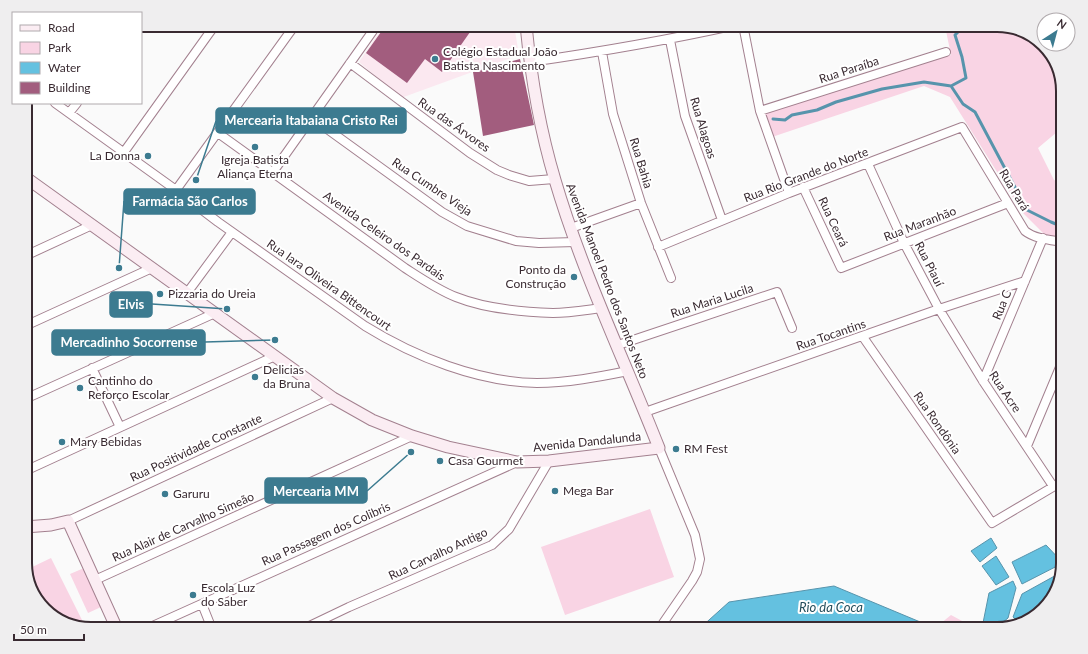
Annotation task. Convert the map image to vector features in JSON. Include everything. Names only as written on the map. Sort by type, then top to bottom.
[{"type":"street","points":[[124,152],[210,32]]},
{"type":"street","points":[[176,190],[290,32]]},
{"type":"street","points":[[273,172],[372,32]]},
{"type":"street","name":"Avenida Manoel Pedro dos Santos Neto","points":[[527,32],[530,62],[541,125],[554,179],[576,242],[659,448]]},
{"type":"street","points":[[530,62],[602,52],[705,32]]},
{"type":"street","points":[[744,32],[760,111],[789,193]]},
{"type":"street","name":"Rua Alagoas","points":[[670,40],[690,134],[722,220]]},
{"type":"street","name":"Rua Bahia","points":[[602,52],[613,114],[641,203],[671,278]]},
{"type":"street","name":"Rua Paraíba","points":[[760,111],[946,52]]},
{"type":"street","name":"Rua das Árvores","points":[[350,64],[470,153],[497,170],[529,181],[554,179]]},
{"type":"street","name":"Rua Iara Oliveira Bittencourt","points":[[56,104],[232,232],[365,326],[390,341],[442,364],[494,378],[537,383],[587,379],[628,371]]},
{"type":"street","points":[[70,113],[76,104]]},
{"type":"street","name":"Rua Cumbre Vieja","points":[[312,118],[442,212],[467,226],[516,241],[539,244],[576,242]]},
{"type":"street","name":"Rua Rio Grande do Norte","points":[[658,247],[804,187],[868,164],[962,127]]},
{"type":"street","name":"Rua Pará","points":[[962,127],[1025,231],[1030,235],[1056,241]]},
{"type":"street","name":"Avenida Celeiro dos Pardais","points":[[218,133],[405,268],[435,287],[456,297],[479,305],[525,311],[554,313],[602,308]]},
{"type":"street","name":"Rua Piauí","points":[[868,164],[904,243],[939,309]]},
{"type":"street","name":"Avenida Dandalunda","points":[[32,183],[334,398],[372,420],[412,436],[448,447],[517,462],[549,461],[659,448]]},
{"type":"street","name":"Rua Ceará","points":[[804,187],[841,268]]},
{"type":"street","points":[[571,228],[641,203]]},
{"type":"street","name":"Rua Maranhão","points":[[841,268],[1008,203]]},
{"type":"street","points":[[32,253],[92,225]]},
{"type":"street","points":[[187,293],[232,232]]},
{"type":"street","name":"Rua C","points":[[983,380],[1043,238]]},
{"type":"street","points":[[32,323],[152,268]]},
{"type":"street","name":"Rua Tocantins","points":[[645,412],[863,337],[939,309],[1025,281]]},
{"type":"street","name":"Rua Maria Lucila","points":[[618,345],[777,292],[792,328]]},
{"type":"street","name":"Rua Acre","points":[[939,309],[983,380],[1053,486]]},
{"type":"street","points":[[32,396],[215,313]]},
{"type":"street","name":"Rua Rondônia","points":[[863,337],[992,523],[1053,486]]},
{"type":"street","points":[[32,468],[275,356]]},
{"type":"street","points":[[92,368],[120,427]]},
{"type":"street","points":[[1027,446],[1056,377]]},
{"type":"street","name":"Rua Positividade Constante","points":[[68,521],[334,398]]},
{"type":"street","name":"Rua Alair de Carvalho Simeão","points":[[95,580],[412,436]]},
{"type":"street","points":[[659,448],[695,535],[700,559],[697,572],[692,581],[664,622]]},
{"type":"street","name":"Rua Carvalho Antigo","points":[[318,622],[492,545],[509,530],[549,461]]},
{"type":"street","name":"Rua Passagem dos Colibris","points":[[162,622],[517,462]]},
{"type":"street","points":[[32,526],[51,525],[68,521],[114,622]]},
{"type":"street","points":[[202,604],[209,622]]},
{"type":"shaded area","name":"Colégio Estadual João Batista Nascimento","points":[[379,32],[515,32],[519,55],[401,98],[359,62]]},
{"type":"green space","points":[[946,32],[997,32],[1020,36],[1036,47],[1036,52],[1041,52],[1046,58],[1055,79],[1056,133],[1038,148],[1054,180],[1056,181],[1056,237],[1046,236],[1022,212],[950,97],[924,86],[772,137],[764,114],[951,55]]},
{"type":"green space","points":[[650,509],[674,577],[565,615],[541,547]]},
{"type":"green space","points":[[51,558],[82,621],[68,618],[49,605],[38,589],[32,567]]},
{"type":"green space","points":[[84,568],[101,607],[88,613],[70,574]]},
{"type":"green space","points":[[951,615],[964,622],[942,622]]},
{"type":"water","points":[[991,538],[997,548],[980,562],[971,551]]},
{"type":"water","points":[[1046,545],[1056,556],[1056,567],[1022,584],[1012,562]]},
{"type":"water","points":[[996,556],[1009,577],[996,585],[982,566]]},
{"type":"water","points":[[1054,576],[1052,586],[1039,605],[1020,618],[1015,619],[1013,617],[1022,594]]},
{"type":"water","points":[[1013,581],[1016,588],[1008,618],[1004,621],[983,622],[989,593]]},
{"type":"water","name":"Rio da Coca","points":[[834,586],[920,622],[707,622],[729,602]]},
{"type":"building","points":[[381,32],[470,32],[442,72],[425,59],[407,83],[366,53]]},
{"type":"building","points":[[520,59],[534,125],[483,136],[473,72]]},
{"type":"waterway","points":[[951,86],[966,78],[962,57],[955,35],[958,32]]},
{"type":"waterway","points":[[773,119],[785,120],[792,115],[817,110],[836,102],[882,89],[924,82],[951,86],[963,104],[975,112],[1027,210],[1056,224]]},
{"type":"place","name":"Colégio Estadual João Batista Nascimento","points":[[435,59]]},
{"type":"place","name":"Igreja Batista Aliança Eterna","points":[[255,147]]},
{"type":"place","name":"La Donna","points":[[148,156]]},
{"type":"place","name":"Mercearia Itabaiana Cristo Rei","points":[[196,180]]},
{"type":"place","name":"Farmácia São Carlos","points":[[119,268]]},
{"type":"place","name":"Ponto da Construção","points":[[574,277]]},
{"type":"place","name":"Pizzaria do Ureia","points":[[160,294]]},
{"type":"place","name":"Elvis","points":[[227,309]]},
{"type":"place","name":"Mercadinho Socorrense","points":[[275,340]]},
{"type":"place","name":"Delicias da Bruna","points":[[255,377]]},
{"type":"place","name":"Cantinho do Reforço Escolar","points":[[80,388]]},
{"type":"place","name":"Mary Bebidas","points":[[62,442]]},
{"type":"place","name":"RM Fest","points":[[676,449]]},
{"type":"place","name":"Mercearia MM","points":[[411,452]]},
{"type":"place","name":"Casa Gourmet","points":[[440,461]]},
{"type":"place","name":"Mega Bar","points":[[555,491]]},
{"type":"place","name":"Garuru","points":[[165,494]]},
{"type":"place","name":"Escola Luz do Saber","points":[[193,595]]}]
